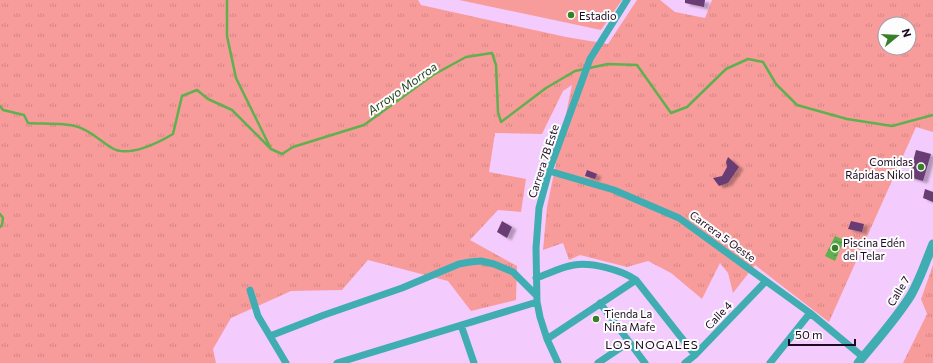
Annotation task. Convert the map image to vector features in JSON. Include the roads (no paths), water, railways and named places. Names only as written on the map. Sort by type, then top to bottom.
[{"type":"street","name":"Carrera 7B Este","points":[[558,363],[547,339],[536,298],[539,208],[549,171],[590,59],[627,0]]},
{"type":"street","name":"Carrera 5 Oeste","points":[[549,171],[614,190],[679,218],[810,313],[861,360]]},
{"type":"street","name":"Calle 7","points":[[861,360],[896,316],[910,295],[922,272],[933,244]]},
{"type":"street","points":[[270,336],[324,315],[402,288],[459,264],[470,262],[481,261],[494,264],[513,272],[536,298],[461,325],[337,363]]},
{"type":"street","points":[[536,278],[572,265],[582,264],[625,273],[636,280],[695,355]]},
{"type":"street","points":[[547,339],[636,280]]},
{"type":"street","name":"Calle 4","points":[[686,363],[766,281]]},
{"type":"street","points":[[250,290],[258,316],[286,363]]},
{"type":"street","points":[[600,303],[645,363]]},
{"type":"street","points":[[770,363],[810,313]]},
{"type":"street","points":[[461,325],[474,363]]},
{"type":"street","points":[[598,363],[629,342]]},
{"type":"water","name":"Piscina Edén del Telar","points":[[835,236],[844,240],[835,261],[825,256]]},
{"type":"waterway","points":[[227,0],[227,36],[236,78],[270,147]]},
{"type":"waterway","name":"Arroyo Morroa","points":[[0,106],[3,110],[24,115],[28,123],[64,124],[75,126],[90,132],[112,148],[119,151],[126,151],[143,148],[173,134],[182,96],[197,90],[208,99],[232,110],[271,149],[282,154],[293,147],[364,125],[433,75],[466,57],[492,53],[496,65],[498,112],[501,122],[546,88],[575,71],[608,64],[637,65],[671,113],[687,107],[726,69],[748,59],[763,62],[776,84],[797,105],[847,119],[892,126],[933,115]]},
{"type":"waterway","name":"Arroyo Morroa","points":[[0,214],[3,218],[2,225],[0,227]]},
{"type":"place","name":"Estadio","points":[[571,15]]},
{"type":"place","name":"Comidas Rápidas Nikol","points":[[921,167]]},
{"type":"place","name":"Piscina Edén del Telar","points":[[835,248]]},
{"type":"place","name":"Tienda La Niña Mafe","points":[[596,319]]},
{"type":"district","name":"LOS NOGALES","points":[[652,344]]}]
